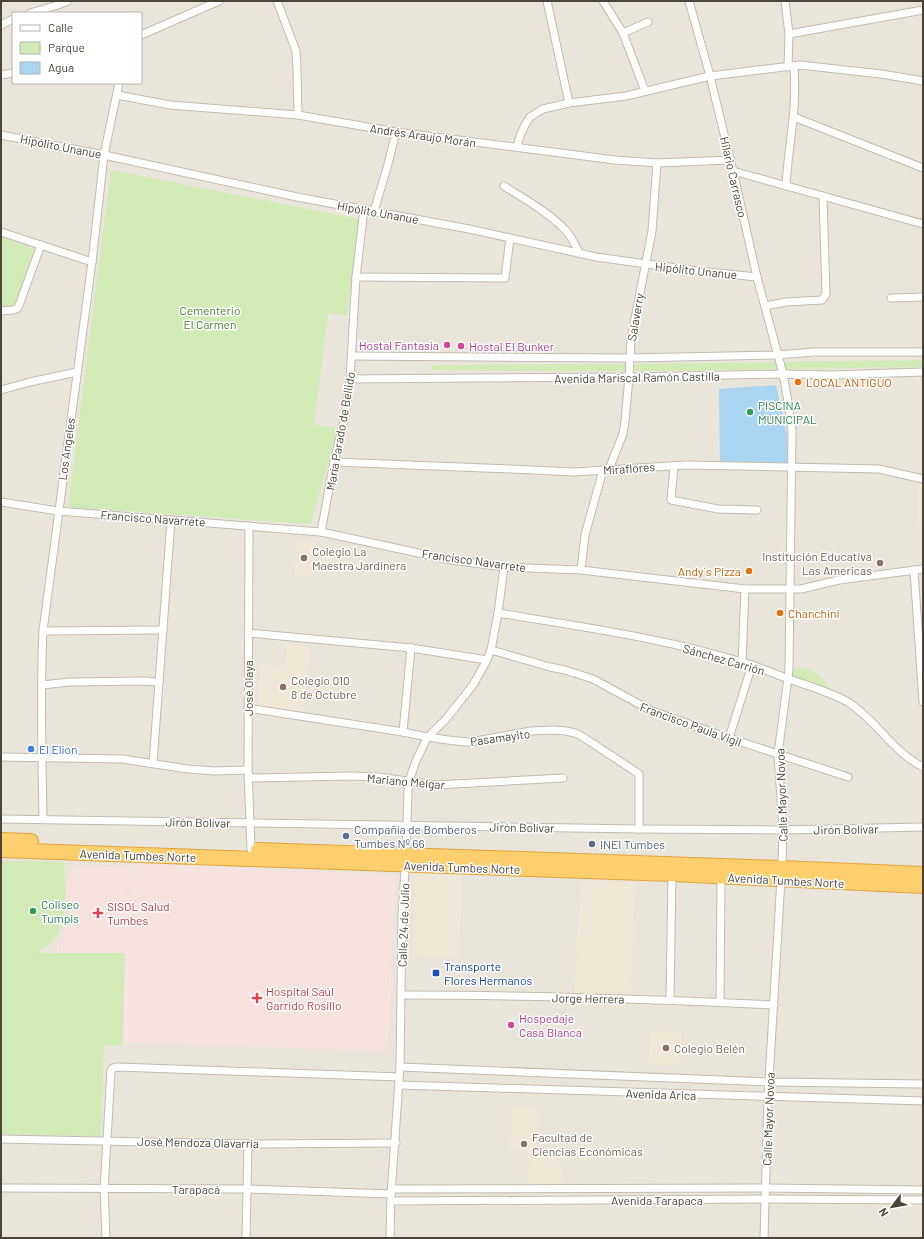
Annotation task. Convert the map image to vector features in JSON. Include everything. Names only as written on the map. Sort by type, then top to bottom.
[{"type":"highway","name":"Avenida Tumbes Norte","points":[[1,840],[251,850],[406,860],[721,876],[781,874],[923,874]]},
{"type":"highway","name":"Avenida Tumbes Norte","points":[[1,850],[406,860],[781,874],[923,886]]},
{"type":"street","points":[[34,12],[68,1]]},
{"type":"street","points":[[142,35],[219,1]]},
{"type":"street","points":[[278,1],[296,51],[298,70],[298,115]]},
{"type":"street","points":[[547,1],[569,103]]},
{"type":"street","points":[[603,1],[623,34],[645,91]]},
{"type":"street","name":"Hilario Carrasco","points":[[689,1],[710,76],[757,277],[777,355]]},
{"type":"street","points":[[785,1],[791,66],[794,81],[794,117],[787,161],[786,186]]},
{"type":"street","points":[[789,34],[923,10]]},
{"type":"street","points":[[1,25],[12,20]]},
{"type":"street","points":[[623,34],[648,22]]},
{"type":"street","points":[[517,147],[520,136],[530,117],[543,109],[569,103],[626,96],[710,76],[800,65],[881,74],[923,81]]},
{"type":"street","points":[[1,75],[12,73]]},
{"type":"street","name":"Los Angeles","points":[[43,818],[43,631],[92,262],[104,155],[119,84]]},
{"type":"street","name":"Andrés Araujo Morán","points":[[117,95],[170,105],[298,115],[396,132],[615,160],[658,163],[730,160]]},
{"type":"street","points":[[794,117],[923,168]]},
{"type":"street","points":[[374,211],[396,132]]},
{"type":"street","name":"Hipólito Unanue","points":[[1,135],[104,155],[296,197],[468,228],[596,257],[645,265],[757,277]]},
{"type":"street","name":"Salaverry","points":[[581,570],[585,535],[606,470],[623,434],[629,377],[630,339],[652,231],[658,163]]},
{"type":"street","points":[[733,171],[923,224]]},
{"type":"street","points":[[504,186],[560,224],[568,232],[579,253]]},
{"type":"street","points":[[764,306],[786,302],[822,300],[826,294],[823,196]]},
{"type":"street","name":"María Parado de Bellido","points":[[321,532],[334,462],[345,416],[350,379],[356,277],[364,209]]},
{"type":"street","points":[[1,232],[92,262]]},
{"type":"street","points":[[356,277],[505,278],[510,238]]},
{"type":"street","points":[[1,311],[18,308],[41,245]]},
{"type":"street","points":[[891,298],[923,297]]},
{"type":"street","name":"Avenida Mariscal Ramón Castilla","points":[[352,356],[630,358],[777,355],[814,352],[923,352]]},
{"type":"street","name":"Calle Mayor Novoa","points":[[764,1238],[768,1097],[783,830],[778,754],[789,670],[792,468],[792,431],[783,374],[777,355]]},
{"type":"street","points":[[1,390],[77,372]]},
{"type":"street","name":"Avenida Mariscal Ramón Castilla","points":[[350,379],[629,377],[783,374],[832,375],[923,372]]},
{"type":"street","name":"Miraflores","points":[[334,462],[574,472],[674,466],[879,469],[923,479]]},
{"type":"street","points":[[674,466],[671,500],[718,509],[757,510]]},
{"type":"street","name":"Francisco Navarrete","points":[[1,502],[58,511],[321,532],[439,557],[504,567],[581,570],[745,589],[801,589],[839,580],[923,569]]},
{"type":"street","points":[[153,763],[171,520]]},
{"type":"street","name":"José Olaya","points":[[249,526],[248,778],[251,850]]},
{"type":"street","name":"Calle 24 de Julio","points":[[390,1238],[391,1195],[396,1143],[400,1067],[402,916],[408,826],[409,781],[416,761],[427,738],[446,719],[473,685],[487,660],[491,650],[498,612],[504,567]]},
{"type":"street","points":[[914,570],[923,702]]},
{"type":"street","points":[[742,663],[745,589]]},
{"type":"street","name":"Sánchez Carrión","points":[[498,612],[609,631],[656,641],[752,666],[834,695],[862,712],[901,751],[923,767]]},
{"type":"street","points":[[43,631],[163,630]]},
{"type":"street","points":[[248,633],[411,648],[487,660]]},
{"type":"street","points":[[403,732],[411,648]]},
{"type":"street","name":"Francisco Paula Vigil","points":[[491,650],[593,679],[652,711],[729,738],[848,776]]},
{"type":"street","points":[[729,738],[752,666]]},
{"type":"street","points":[[42,685],[78,682],[159,682]]},
{"type":"street","name":"Pasamayito","points":[[248,708],[403,732],[427,738],[470,742],[531,731],[554,730],[575,733],[597,745],[639,774],[639,829]]},
{"type":"street","points":[[1,757],[122,759],[188,769],[214,771],[248,770]]},
{"type":"street","name":"Mariano Melgar","points":[[248,778],[351,776],[378,777],[436,785],[563,778]]},
{"type":"street","name":"Jirón Bolívar","points":[[1,818],[639,829],[783,830],[923,827]]},
{"type":"street","points":[[670,1000],[672,874]]},
{"type":"street","points":[[720,1002],[721,876]]},
{"type":"street","name":"Jorge Herrera","points":[[402,994],[670,1000],[774,1005]]},
{"type":"street","points":[[400,1067],[770,1082],[923,1084]]},
{"type":"street","points":[[106,1238],[104,1189],[106,1141],[111,1071],[114,1068],[399,1077]]},
{"type":"street","name":"Avenida Arica","points":[[399,1085],[923,1101]]},
{"type":"street","name":"José Mendoza Olavarría","points":[[1,1139],[248,1144],[396,1143]]},
{"type":"street","points":[[246,1238],[248,1144]]},
{"type":"street","name":"Tarapacá","points":[[1,1188],[246,1189],[391,1195]]},
{"type":"street","points":[[391,1195],[766,1188],[923,1190]]},
{"type":"street","name":"Avenida Tarapaca","points":[[391,1195],[923,1200]]},
{"type":"shaded area","points":[[1,1],[923,1],[923,1238],[1,1238]]},
{"type":"shaded area","points":[[918,483],[923,484],[923,527],[918,527]]},
{"type":"shaded area","name":"Colegio La Maestra Jardinera","points":[[297,539],[315,541],[309,577],[294,576]]},
{"type":"shaded area","name":"Colegio 010 8 de Octubre","points":[[287,644],[310,647],[304,712],[258,706],[260,665],[285,667]]},
{"type":"shaded area","name":"Hospital Saúl Garrido Rosillo","points":[[130,861],[150,862],[150,864],[395,875],[388,1052],[123,1043],[125,953],[57,953],[57,942],[62,942],[63,931],[69,930],[70,897],[66,897],[66,878],[71,878],[72,866],[128,867],[127,923]]},
{"type":"shaded area","points":[[415,874],[462,875],[460,958],[413,956]]},
{"type":"shaded area","points":[[581,881],[635,883],[631,993],[611,992],[588,995],[574,994]]},
{"type":"shaded area","name":"Colegio Belén","points":[[651,1030],[682,1032],[680,1066],[649,1064]]},
{"type":"shaded area","name":"Facultad de Ciencias Económicas","points":[[512,1107],[538,1107],[536,1149],[551,1151],[559,1155],[557,1163],[562,1167],[563,1187],[542,1188],[529,1182],[528,1151],[511,1151]]},
{"type":"green space","name":"Cementerio El Carmen","points":[[111,170],[359,219],[347,316],[328,313],[314,425],[338,428],[311,524],[68,507]]},
{"type":"green space","points":[[1,237],[33,249],[34,254],[14,306],[1,310]]},
{"type":"green space","points":[[923,360],[923,367],[629,371],[629,364]]},
{"type":"green space","points":[[627,364],[626,371],[431,370],[432,365]]},
{"type":"green space","points":[[804,668],[820,675],[833,695],[788,679],[789,670]]},
{"type":"green space","points":[[1,861],[64,862],[65,900],[63,919],[54,939],[38,953],[125,953],[123,1043],[120,1046],[104,1045],[101,1136],[1,1134]]},
{"type":"water","name":"PISCINA MUNICIPAL","points":[[776,385],[787,435],[787,468],[720,466],[719,389]]},
{"type":"place","name":"Hostal Fantasia","points":[[447,345]]},
{"type":"place","name":"Hostal El Bunker","points":[[461,346]]},
{"type":"place","name":"LOCAL ANTIGUO","points":[[798,382]]},
{"type":"place","name":"PISCINA MUNICIPAL","points":[[750,412]]},
{"type":"place","name":"Colegio La Maestra Jardinera","points":[[304,558]]},
{"type":"place","name":"Institución Educativa Las Americas","points":[[880,563]]},
{"type":"place","name":"Andy´s Pizza","points":[[749,571]]},
{"type":"place","name":"Chanchini","points":[[780,613]]},
{"type":"place","name":"Colegio 010 8 de Octubre","points":[[283,687]]},
{"type":"place","name":"El Elion","points":[[31,749]]},
{"type":"place","name":"Compañía de Bomberos Tumbes Nº 66","points":[[346,836]]},
{"type":"place","name":"INEI Tumbes","points":[[592,844]]},
{"type":"place","name":"Coliseo Tumpis","points":[[33,911]]},
{"type":"place","name":"SISOL Salud Tumbes","points":[[98,913]]},
{"type":"place","name":"Transporte Flores Hermanos","points":[[436,973]]},
{"type":"place","name":"Hospital Saúl Garrido Rosillo","points":[[257,998]]},
{"type":"place","name":"Hospedaje Casa Blanca","points":[[511,1025]]},
{"type":"place","name":"Colegio Belén","points":[[666,1048]]},
{"type":"place","name":"Facultad de Ciencias Económicas","points":[[524,1144]]}]
